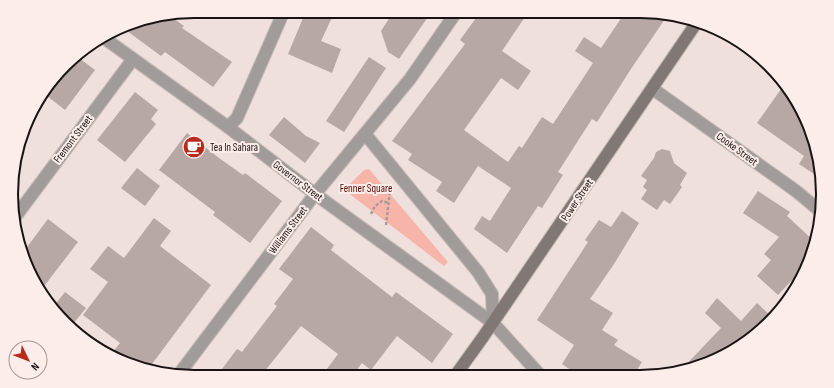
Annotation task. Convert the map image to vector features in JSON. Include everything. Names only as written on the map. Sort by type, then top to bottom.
[{"type":"street","points":[[228,127],[237,118],[281,18]]},
{"type":"street","name":"Williams Street","points":[[182,370],[315,194],[366,135],[410,79],[452,18]]},
{"type":"street","name":"Power Street","points":[[458,370],[653,89],[694,26]]},
{"type":"street","name":"Governor Street","points":[[108,41],[228,127],[315,194],[492,323],[535,370]]},
{"type":"street","name":"Fremont Street","points":[[19,212],[133,58]]},
{"type":"street","name":"Cooke Street","points":[[653,89],[816,208]]},
{"type":"street","points":[[366,135],[478,272],[492,294],[492,323]]},
{"type":"path","points":[[386,225],[390,189]]},
{"type":"path","points":[[371,214],[375,206],[382,201],[389,203]]},
{"type":"green space","name":"Fenner Square","points":[[369,169],[448,262],[444,266],[347,192],[347,187],[364,170]]},
{"type":"building","points":[[303,18],[332,18],[321,41],[341,49],[332,73],[288,54]]},
{"type":"building","points":[[389,18],[427,18],[399,59],[388,52],[381,31]]},
{"type":"building","points":[[476,18],[524,18],[502,51],[531,71],[518,90],[501,78],[464,130],[508,162],[519,146],[522,148],[542,117],[553,124],[593,63],[575,51],[584,37],[601,48],[621,18],[652,18],[664,20],[597,122],[592,119],[558,172],[563,175],[542,208],[538,206],[507,253],[474,229],[482,216],[490,221],[511,188],[478,166],[454,203],[436,191],[442,182],[408,160],[412,154],[392,141],[465,44],[460,40]]},
{"type":"building","points":[[175,19],[184,26],[182,28],[232,62],[213,87],[165,52],[161,56],[127,31],[160,21]]},
{"type":"building","points":[[369,57],[386,68],[344,132],[326,121]]},
{"type":"building","points":[[81,59],[95,70],[65,110],[48,97],[62,78]]},
{"type":"building","points":[[781,89],[798,116],[807,137],[813,160],[815,174],[799,164],[804,156],[757,123]]},
{"type":"building","points":[[135,92],[158,110],[151,119],[156,124],[125,162],[97,140]]},
{"type":"building","points":[[284,117],[306,136],[320,143],[305,163],[269,135]]},
{"type":"building","points":[[187,133],[219,158],[243,175],[245,173],[282,201],[250,243],[213,215],[215,212],[159,170]]},
{"type":"building","points":[[662,149],[670,151],[674,163],[687,173],[680,185],[682,187],[670,204],[664,200],[657,210],[641,199],[647,190],[643,187],[647,180],[641,176],[654,158],[656,152]]},
{"type":"building","points":[[137,168],[160,186],[145,206],[121,188]]},
{"type":"building","points":[[758,191],[790,212],[787,216],[811,238],[807,251],[798,272],[778,295],[757,276],[771,260],[764,254],[779,237],[743,213]]},
{"type":"building","points":[[622,211],[639,223],[614,264],[590,299],[613,313],[602,330],[618,340],[614,345],[642,362],[637,370],[570,370],[562,364],[574,345],[537,320],[588,242],[585,240],[599,220],[611,227]]},
{"type":"building","points":[[154,218],[171,231],[160,246],[211,285],[151,365],[137,361],[114,351],[120,343],[83,315],[108,282],[90,269],[108,246],[124,258]]},
{"type":"building","points":[[48,219],[78,242],[45,285],[36,272],[26,248]]},
{"type":"building","points":[[311,227],[334,245],[331,250],[392,297],[396,292],[453,334],[432,363],[397,336],[371,370],[362,363],[357,370],[326,370],[338,354],[301,326],[266,370],[221,370],[237,349],[242,352],[277,306],[274,304],[293,279],[279,269]]},
{"type":"building","points":[[65,292],[86,308],[74,322],[56,303]]},
{"type":"building","points":[[717,298],[741,321],[757,303],[768,314],[747,334],[738,340],[718,352],[687,364],[721,328],[705,313]]},
{"type":"place","name":"Tea In Sahara","points":[[194,147]]}]
